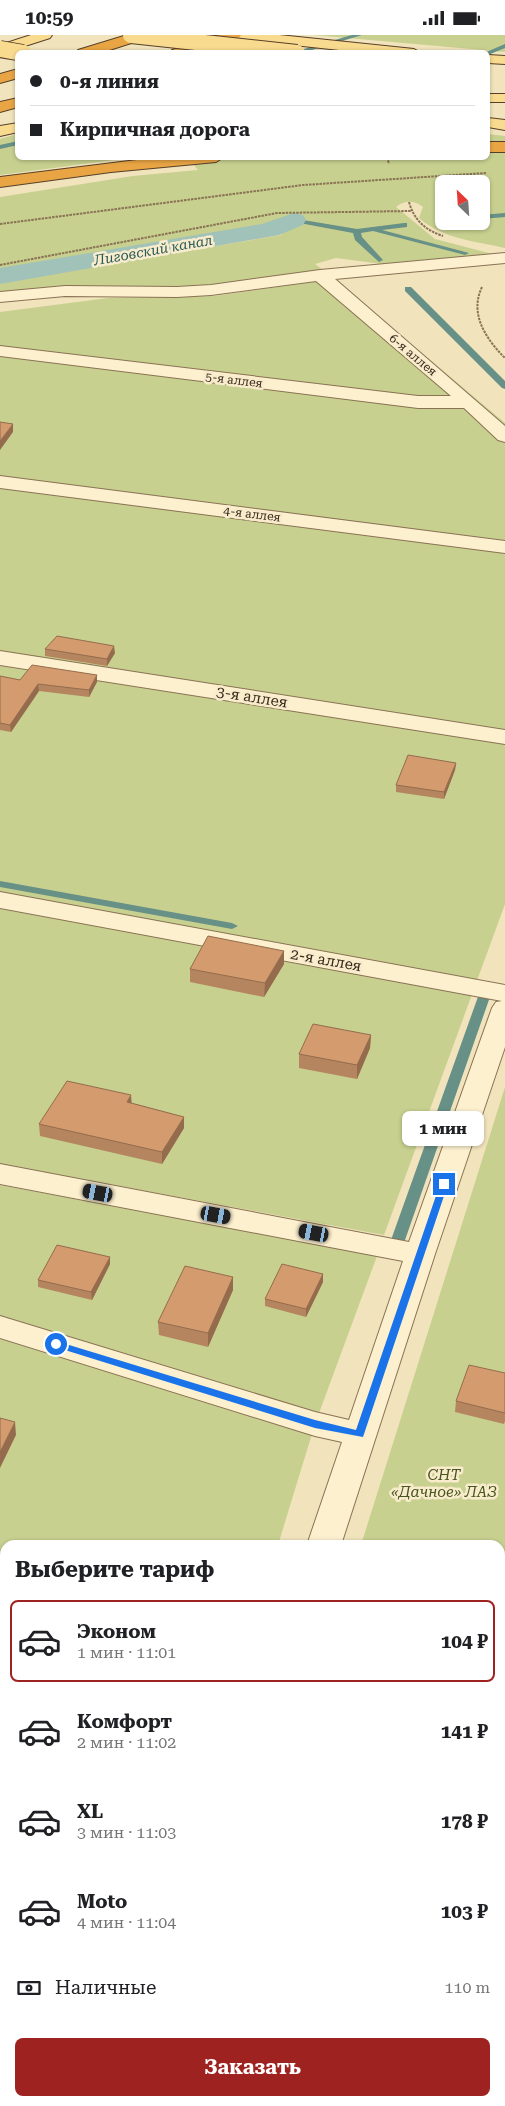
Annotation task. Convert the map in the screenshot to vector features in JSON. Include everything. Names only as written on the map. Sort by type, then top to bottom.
[{"type":"highway","points":[[93,50],[142,35]]},
{"type":"highway","points":[[187,50],[236,35]]},
{"type":"highway","points":[[0,79],[15,74]]},
{"type":"highway","points":[[0,107],[15,103]]},
{"type":"highway","points":[[490,147],[505,147]]},
{"type":"highway","points":[[0,182],[112,167],[186,160]]},
{"type":"main road","points":[[0,50],[45,35]]},
{"type":"main road","points":[[131,35],[269,50]]},
{"type":"main road","points":[[236,35],[384,50]]},
{"type":"main road","points":[[0,50],[15,52]]},
{"type":"main road","points":[[490,59],[505,60]]},
{"type":"main road","points":[[490,70],[505,71]]},
{"type":"main road","points":[[490,97],[505,98]]},
{"type":"main road","points":[[490,123],[505,125]]},
{"type":"main road","points":[[0,131],[15,128]]},
{"type":"street","points":[[0,297],[65,291],[203,291],[504,258]]},
{"type":"street","name":"6-я аллея","points":[[322,278],[469,402],[505,437]]},
{"type":"street","name":"5-я аллея","points":[[0,351],[418,403],[469,402]]},
{"type":"street","name":"4-я аллея","points":[[0,482],[505,547]]},
{"type":"street","name":"3-я аллея","points":[[0,658],[505,737]]},
{"type":"street","name":"2-я аллея","points":[[0,900],[505,993]]},
{"type":"street","points":[[326,1540],[359,1434],[505,1009]]},
{"type":"street","points":[[0,1174],[420,1254]]},
{"type":"street","points":[[0,1327],[315,1424],[359,1434]]},
{"type":"path","points":[[0,224],[279,186],[425,175],[488,173]]},
{"type":"path","points":[[0,265],[211,227],[277,213],[411,211]]},
{"type":"path","points":[[504,258],[479,291],[477,312],[495,348],[505,357]]},
{"type":"green space","points":[[314,35],[505,35],[505,52]]},
{"type":"green space","points":[[490,134],[505,136],[505,248],[460,238],[436,230],[490,230],[490,175],[435,175],[435,229],[419,218],[423,207],[417,203],[406,202],[396,207],[435,239],[500,256],[382,264],[336,258],[315,264],[326,272],[209,287],[0,295],[0,283],[281,235],[283,226],[0,273],[0,197],[133,176],[198,170],[190,160],[490,160]]},
{"type":"green space","points":[[15,135],[15,160],[115,160],[0,175],[0,139]]},
{"type":"green space","points":[[334,279],[505,423],[505,904],[384,1235],[0,1164],[0,312],[108,298],[214,296]]},
{"type":"green space","name":"СНТ «Дачное» ЛАЗ","points":[[505,1087],[505,1540],[363,1540]]},
{"type":"green space","points":[[0,1185],[377,1256],[315,1424],[280,1540],[0,1540]]},
{"type":"building","points":[[0,422],[13,424],[0,441]]},
{"type":"building","points":[[57,636],[114,646],[107,659],[45,649]]},
{"type":"building","points":[[32,665],[97,675],[89,690],[38,684],[10,725],[0,723],[0,676],[20,680]]},
{"type":"building","points":[[408,755],[456,763],[444,792],[396,785]]},
{"type":"building","points":[[208,936],[284,951],[265,983],[190,969]]},
{"type":"building","points":[[313,1024],[371,1035],[357,1065],[299,1054]]},
{"type":"building","points":[[67,1081],[131,1095],[127,1102],[184,1117],[162,1152],[39,1124]]},
{"type":"building","points":[[57,1245],[110,1257],[91,1292],[38,1280]]},
{"type":"building","points":[[282,1264],[323,1274],[306,1309],[265,1299]]},
{"type":"building","points":[[185,1266],[233,1277],[208,1333],[158,1322]]},
{"type":"building","points":[[469,1365],[505,1373],[505,1413],[456,1401]]},
{"type":"building","points":[[0,1418],[15,1422],[0,1452]]},
{"type":"waterway","points":[[304,50],[359,35]]},
{"type":"waterway","points":[[490,52],[505,46]]},
{"type":"waterway","points":[[0,147],[15,144]]},
{"type":"waterway","points":[[490,216],[505,215]]},
{"type":"waterway","points":[[294,220],[357,231]]},
{"type":"waterway","name":"Лиговский канал","points":[[0,276],[262,232],[279,228],[294,220]]},
{"type":"waterway","points":[[357,231],[404,225]]},
{"type":"waterway","points":[[357,231],[358,238],[379,260]]},
{"type":"waterway","points":[[377,231],[465,253]]},
{"type":"waterway","points":[[408,289],[505,386]]},
{"type":"waterway","points":[[0,884],[232,926]]},
{"type":"waterway","points":[[398,1240],[485,994]]},
{"type":"route","points":[[56,1344],[315,1424],[359,1434],[444,1184]]}]
